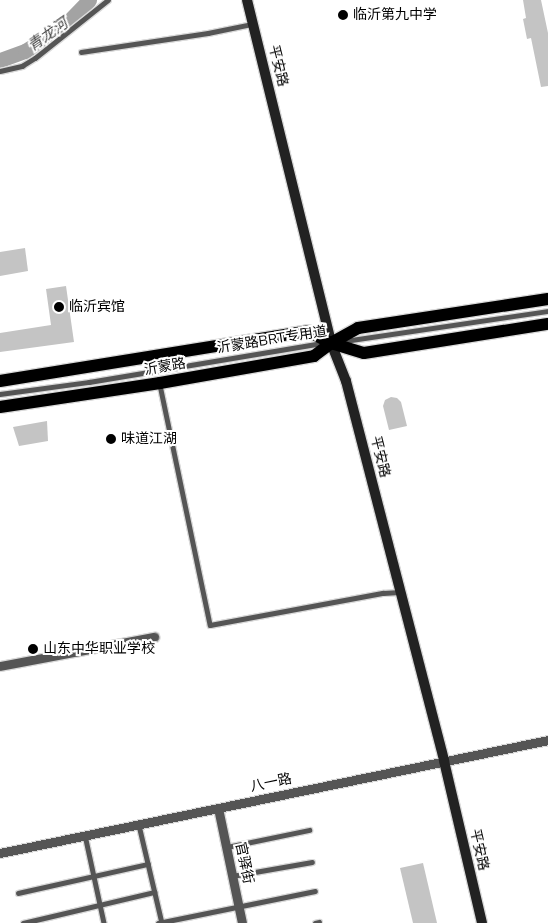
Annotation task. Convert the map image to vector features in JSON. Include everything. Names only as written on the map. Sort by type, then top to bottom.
[{"type":"main road","name":"平安路","points":[[247,0],[331,343],[346,381],[444,761],[482,923]]},
{"type":"main road","name":"沂蒙路","points":[[0,408],[314,356],[331,343],[358,328],[548,300]]},
{"type":"main road","name":"沂蒙路","points":[[0,381],[308,331],[331,343],[364,353],[548,324]]},
{"type":"street","points":[[0,666],[154,637]]},
{"type":"street","name":"八一路","points":[[0,853],[548,740]]},
{"type":"street","name":"官驿街","points":[[218,808],[242,923]]},
{"type":"lane","points":[[0,71],[22,66],[35,58],[108,0]]},
{"type":"lane","points":[[81,52],[208,33],[253,24]]},
{"type":"lane","name":"沂蒙路BRT专用道","points":[[0,394],[89,382],[312,343],[331,343],[548,311]]},
{"type":"lane","points":[[160,383],[210,625],[383,593],[400,592]]},
{"type":"lane","points":[[139,824],[161,923],[315,891]]},
{"type":"lane","points":[[226,847],[309,830]]},
{"type":"lane","points":[[85,836],[104,923]]},
{"type":"lane","points":[[232,876],[312,862]]},
{"type":"lane","points":[[18,893],[148,864]]},
{"type":"lane","points":[[23,923],[154,892]]},
{"type":"building","points":[[523,0],[541,0],[548,33],[548,86],[541,87],[531,38],[527,39],[523,19],[526,18]]},
{"type":"building","points":[[25,248],[28,271],[0,276],[0,252]]},
{"type":"building","name":"临沂宾馆","points":[[66,286],[74,342],[0,352],[0,333],[51,325],[46,289]]},
{"type":"building","points":[[391,397],[397,398],[401,402],[407,426],[389,430],[383,406],[385,400]]},
{"type":"building","points":[[47,421],[48,441],[19,446],[13,427]]},
{"type":"building","points":[[423,863],[437,923],[413,923],[400,868]]},
{"type":"waterway","name":"青龙河","points":[[0,60],[25,51],[64,26],[89,0]]},
{"type":"place","name":"临沂第九中学","points":[[343,15]]},
{"type":"place","name":"临沂宾馆","points":[[59,307]]},
{"type":"place","name":"味道江湖","points":[[111,439]]},
{"type":"place","name":"山东中华职业学校","points":[[33,649]]}]
